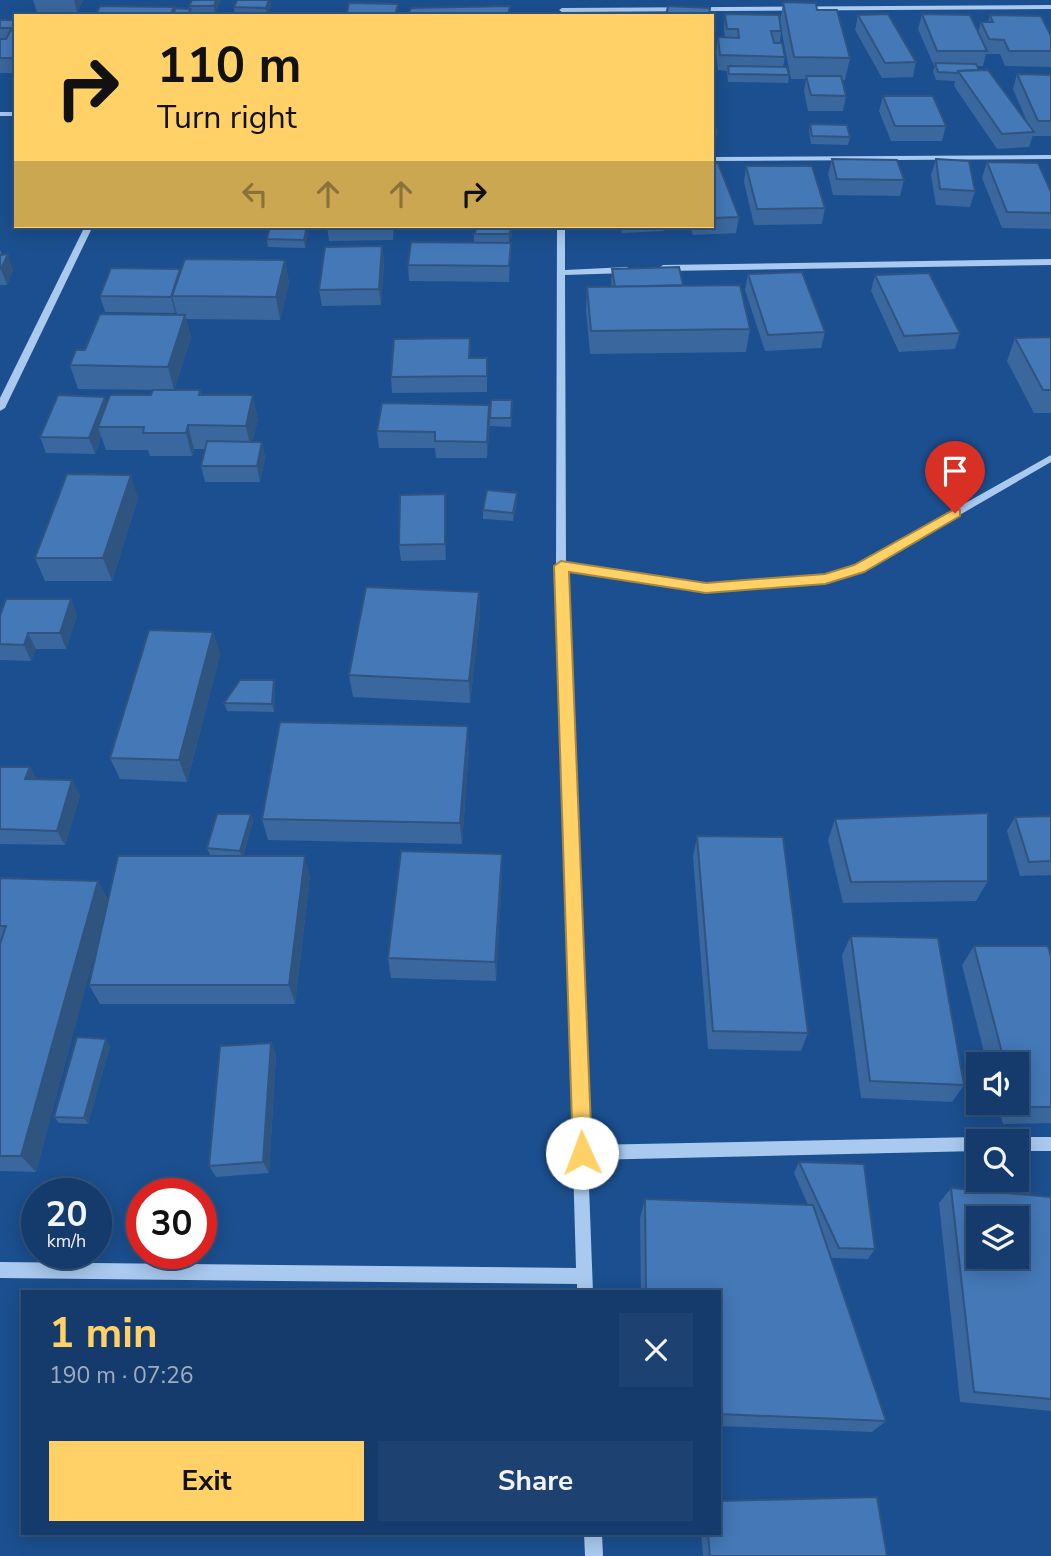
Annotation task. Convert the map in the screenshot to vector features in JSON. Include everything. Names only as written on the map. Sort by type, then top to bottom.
[{"type":"street","points":[[561,0],[562,13],[1051,7]]},
{"type":"street","points":[[714,159],[1051,157]]},
{"type":"street","points":[[0,408],[88,228]]},
{"type":"street","points":[[0,1270],[585,1284],[561,566],[561,228]]},
{"type":"street","points":[[655,268],[1051,262]]},
{"type":"street","points":[[562,273],[642,269]]},
{"type":"street","points":[[561,566],[706,588],[825,579],[859,568],[1051,458]]},
{"type":"street","points":[[582,1153],[966,1144]]},
{"type":"street","points":[[1029,1144],[1051,1144]]},
{"type":"street","points":[[593,1535],[594,1556]]},
{"type":"building","points":[[192,0],[216,0],[214,6],[189,6]]},
{"type":"building","points":[[237,0],[269,0],[266,8],[234,7]]},
{"type":"building","points":[[783,2],[816,3],[817,10],[837,10],[850,58],[794,57]]},
{"type":"building","points":[[349,3],[398,4],[396,14],[346,14]]},
{"type":"building","points":[[100,6],[174,7],[171,14],[96,14]]},
{"type":"building","points":[[510,6],[508,14],[408,14],[411,8]]},
{"type":"building","points":[[668,6],[710,8],[709,14],[666,14]]},
{"type":"building","points":[[174,8],[191,9],[188,14],[175,13]]},
{"type":"building","points":[[725,14],[779,15],[781,31],[771,31],[774,43],[782,43],[785,57],[720,55],[718,37],[739,38],[738,29],[727,29]]},
{"type":"building","points":[[888,14],[916,62],[885,63],[858,15]]},
{"type":"building","points":[[922,14],[970,15],[987,51],[937,51]]},
{"type":"building","points":[[990,15],[1041,16],[1051,36],[1051,51],[1009,51],[1004,40],[989,39],[981,22],[993,22]]},
{"type":"building","points":[[0,20],[14,20],[14,58],[0,58],[0,39],[6,39],[12,28],[0,28]]},
{"type":"building","points":[[935,63],[976,64],[979,70],[938,72]]},
{"type":"building","points":[[728,66],[787,67],[789,75],[729,74]]},
{"type":"building","points":[[988,70],[1034,132],[1002,134],[958,71]]},
{"type":"building","points":[[1017,74],[1051,75],[1051,121],[1038,121]]},
{"type":"building","points":[[806,76],[841,76],[846,96],[811,95]]},
{"type":"building","points":[[883,96],[933,96],[946,126],[895,126]]},
{"type":"building","points":[[810,124],[847,125],[850,137],[812,136]]},
{"type":"building","points":[[832,159],[897,160],[904,180],[837,179]]},
{"type":"building","points":[[936,159],[969,161],[975,191],[940,189]]},
{"type":"building","points":[[987,162],[1038,163],[1051,192],[1051,213],[1007,212]]},
{"type":"building","points":[[714,163],[718,163],[739,217],[714,218]]},
{"type":"building","points":[[746,166],[812,166],[825,208],[757,209]]},
{"type":"building","points":[[270,228],[307,228],[304,240],[267,239]]},
{"type":"building","points":[[477,228],[512,228],[509,234],[474,234]]},
{"type":"building","points":[[411,242],[511,243],[509,266],[408,265]]},
{"type":"building","points":[[382,246],[379,289],[319,290],[325,247]]},
{"type":"building","points":[[8,254],[1,269],[0,269],[0,255]]},
{"type":"building","points":[[185,259],[285,260],[276,297],[172,296]]},
{"type":"building","points":[[679,267],[683,285],[615,287],[612,269]]},
{"type":"building","points":[[111,268],[180,269],[171,297],[100,296]]},
{"type":"building","points":[[802,272],[825,332],[768,335],[748,274]]},
{"type":"building","points":[[929,273],[960,333],[904,336],[875,275]]},
{"type":"building","points":[[740,285],[750,329],[591,331],[587,287]]},
{"type":"building","points":[[100,314],[185,315],[168,367],[70,365],[76,350],[85,350]]},
{"type":"building","points":[[1051,337],[1051,390],[1043,390],[1015,338]]},
{"type":"building","points":[[470,338],[469,358],[487,358],[487,376],[391,377],[394,339]]},
{"type":"building","points":[[153,390],[200,390],[199,395],[253,395],[246,426],[188,425],[186,433],[143,433],[144,427],[98,427],[110,395],[151,395]]},
{"type":"building","points":[[58,395],[105,397],[89,438],[40,437]]},
{"type":"building","points":[[491,400],[512,400],[511,418],[490,418]]},
{"type":"building","points":[[382,403],[489,405],[487,442],[435,441],[435,432],[377,431]]},
{"type":"building","points":[[207,441],[262,442],[257,466],[201,466]]},
{"type":"building","points":[[67,474],[131,475],[103,558],[35,558]]},
{"type":"building","points":[[487,490],[517,493],[513,513],[483,510]]},
{"type":"building","points":[[445,494],[445,544],[399,545],[400,495]]},
{"type":"building","points":[[366,587],[479,592],[469,681],[349,675]]},
{"type":"building","points":[[6,599],[71,599],[60,633],[28,633],[24,645],[0,644],[0,616]]},
{"type":"building","points":[[149,630],[213,632],[179,760],[110,758]]},
{"type":"building","points":[[240,680],[274,680],[272,704],[224,703]]},
{"type":"building","points":[[280,722],[468,726],[460,823],[262,819]]},
{"type":"building","points":[[0,767],[30,767],[25,779],[72,780],[57,831],[0,829]]},
{"type":"building","points":[[988,813],[988,881],[851,882],[835,819]]},
{"type":"building","points":[[217,814],[251,814],[240,851],[207,848]]},
{"type":"building","points":[[1051,816],[1051,861],[1029,862],[1015,817]]},
{"type":"building","points":[[697,836],[783,837],[808,1033],[713,1031]]},
{"type":"building","points":[[401,851],[502,854],[495,962],[388,958]]},
{"type":"building","points":[[118,856],[305,856],[289,985],[89,985]]},
{"type":"building","points":[[0,878],[98,881],[21,1156],[0,1156],[0,944],[6,926],[0,926]]},
{"type":"building","points":[[851,936],[938,938],[964,1085],[870,1081]]},
{"type":"building","points":[[974,946],[1048,946],[1051,957],[1051,1107],[1029,1107],[1029,1052],[1002,1052]]},
{"type":"building","points":[[77,1037],[106,1039],[84,1118],[54,1117]]},
{"type":"building","points":[[271,1043],[263,1162],[209,1166],[220,1046]]},
{"type":"building","points":[[799,1162],[864,1164],[875,1249],[839,1248]]},
{"type":"building","points":[[951,1188],[966,1189],[966,1192],[1051,1197],[1051,1399],[974,1392]]},
{"type":"building","points":[[645,1199],[813,1205],[886,1421],[721,1414],[721,1290],[646,1290]]},
{"type":"building","points":[[877,1497],[887,1556],[710,1556],[708,1535],[721,1535],[721,1501]]},
{"type":"route","points":[[582,1153],[561,566],[636,575],[706,588],[825,579],[859,568],[955,513]]}]
